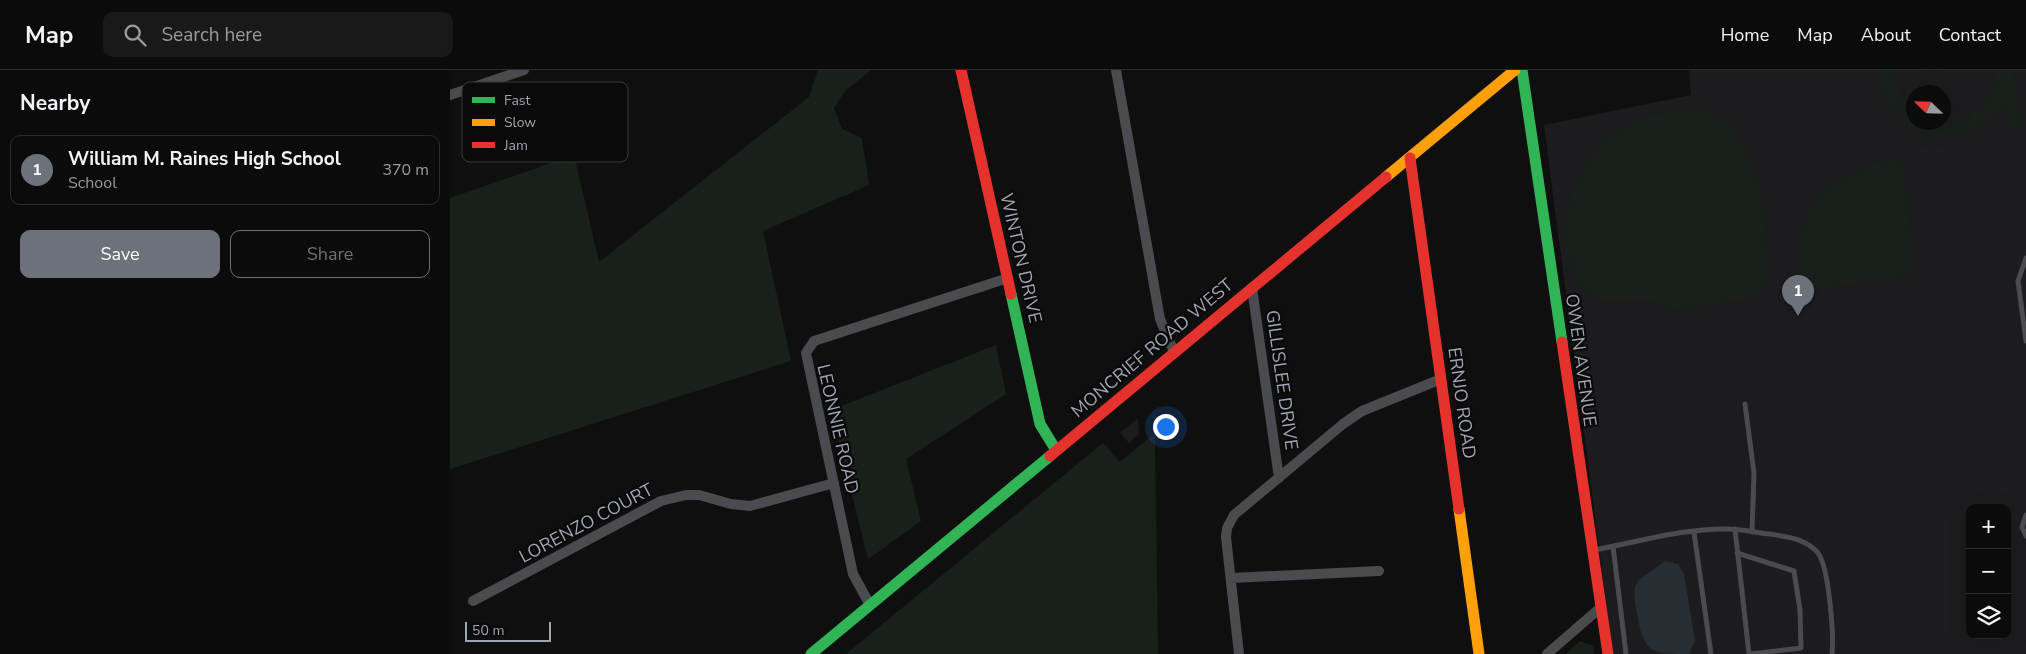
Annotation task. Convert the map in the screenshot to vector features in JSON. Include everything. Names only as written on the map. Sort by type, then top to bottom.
[{"type":"street","points":[[488,82],[524,70]]},
{"type":"street","name":"WINTON DRIVE","points":[[961,70],[1040,424],[1056,450]]},
{"type":"street","points":[[1116,70],[1160,319],[1174,352]]},
{"type":"street","name":"MONCRIEF ROAD WEST","points":[[811,654],[1515,70]]},
{"type":"street","name":"OWEN AVENUE","points":[[1522,70],[1591,551],[1608,654]]},
{"type":"street","points":[[450,95],[462,91]]},
{"type":"street","name":"ERNJO ROAD","points":[[1410,158],[1480,654]]},
{"type":"street","name":"LEONNIE ROAD","points":[[870,605],[853,574],[805,359],[811,344],[1008,278]]},
{"type":"street","name":"GILLISLEE DRIVE","points":[[1252,288],[1279,478]]},
{"type":"street","points":[[1239,654],[1232,578],[1227,557],[1227,528],[1241,508],[1343,424],[1362,411],[1441,379]]},
{"type":"street","name":"LORENZO COURT","points":[[473,601],[660,501],[686,495],[699,495],[736,505],[750,506],[834,483]]},
{"type":"street","points":[[1232,578],[1379,571]]},
{"type":"street","points":[[1548,654],[1600,608]]},
{"type":"lane","points":[[2026,258],[2018,281],[2026,341]]},
{"type":"lane","points":[[1745,404],[1754,473],[1752,532]]},
{"type":"lane","points":[[2026,515],[2022,527],[2026,536]]},
{"type":"lane","points":[[1591,551],[1694,532],[1735,529],[1806,542],[1819,554],[1823,566],[1834,641],[1832,654]]},
{"type":"lane","points":[[1735,529],[1737,554],[1750,654],[1801,648],[1800,610],[1794,571],[1737,554]]},
{"type":"lane","points":[[1694,532],[1711,654]]},
{"type":"lane","points":[[1613,546],[1626,654]]},
{"type":"shaded area","points":[[818,70],[871,70],[846,90],[834,108],[842,129],[862,138],[869,185],[763,231],[791,361],[450,469],[450,198],[554,162],[576,162],[599,262],[809,97]]},
{"type":"shaded area","points":[[1689,70],[2026,70],[2026,654],[1613,654],[1544,125],[1691,95]]},
{"type":"shaded area","points":[[1878,70],[1892,70],[1898,92],[1906,102],[1906,122],[1895,112],[1884,94]]},
{"type":"shaded area","points":[[1997,70],[2013,70],[2021,127],[2006,129],[2003,104],[1986,122],[1967,132],[1947,136],[1928,134],[1919,130],[1951,130],[1951,120],[1969,115],[1988,99],[1994,87]]},
{"type":"shaded area","points":[[1692,109],[1716,114],[1731,125],[1746,150],[1757,176],[1771,276],[1754,298],[1675,309],[1650,300],[1603,301],[1580,290],[1569,258],[1566,238],[1567,218],[1571,198],[1588,162],[1600,146],[1632,122],[1654,115]]},
{"type":"shaded area","points":[[1901,159],[1915,268],[1908,277],[1799,291],[1796,263],[1797,245],[1802,227],[1810,211],[1821,196],[1834,184],[1866,167]]},
{"type":"shaded area","points":[[996,345],[1006,394],[906,459],[921,521],[868,559],[831,410]]},
{"type":"shaded area","points":[[1138,418],[1139,434],[1129,443],[1120,433]]},
{"type":"shaded area","points":[[1155,433],[1158,654],[846,654],[1103,443],[1120,462]]},
{"type":"shaded area","points":[[1665,561],[1678,564],[1684,574],[1695,641],[1689,654],[1652,650],[1643,639],[1640,630],[1634,595],[1635,587],[1639,580]]},
{"type":"shaded area","points":[[1580,641],[1593,646],[1594,654],[1566,654]]},
{"type":"traffic: fast","points":[[1522,70],[1562,342]]},
{"type":"traffic: fast","points":[[1011,294],[1040,424],[1056,450]]},
{"type":"traffic: fast","points":[[811,654],[1050,456]]},
{"type":"traffic: slow","points":[[1386,177],[1515,70]]},
{"type":"traffic: slow","points":[[1459,509],[1479,654]]},
{"type":"traffic: jam","points":[[961,70],[1011,294]]},
{"type":"traffic: jam","points":[[1410,158],[1459,509]]},
{"type":"traffic: jam","points":[[1050,456],[1386,177]]},
{"type":"traffic: jam","points":[[1562,342],[1608,654]]},
{"type":"place","name":"William M. Raines High School","points":[[1798,316]]}]
